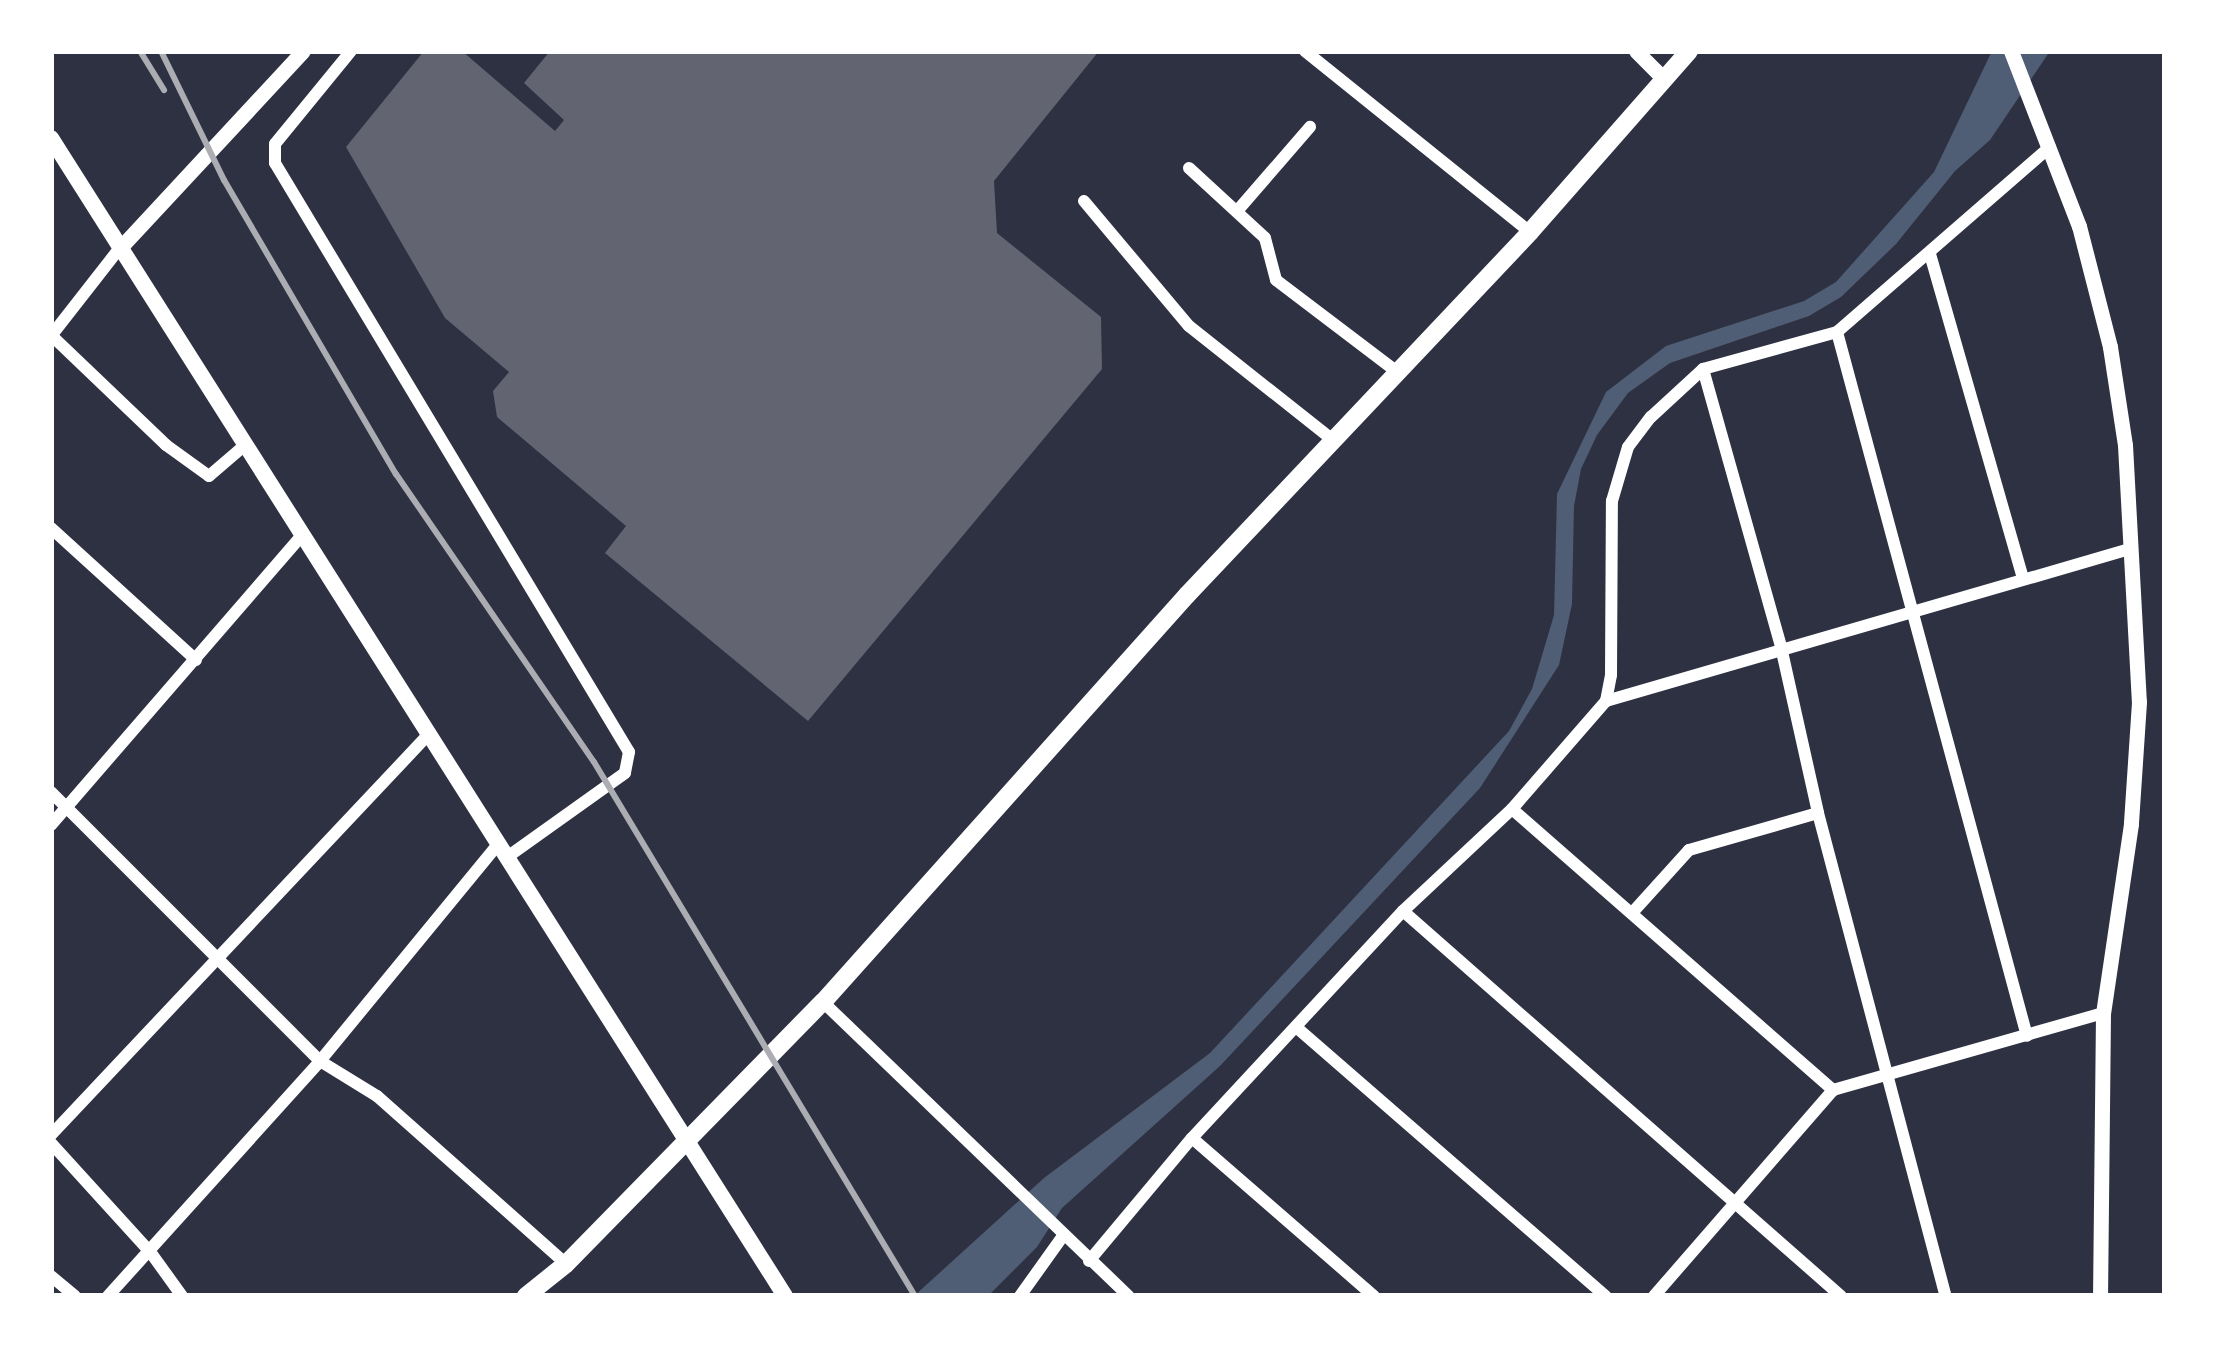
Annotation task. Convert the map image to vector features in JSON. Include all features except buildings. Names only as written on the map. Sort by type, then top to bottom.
[{"type":"main road","points":[[526,1296],[566,1264],[823,1002],[1333,440],[1530,232],[1689,51]]},
{"type":"main road","points":[[51,138],[784,1296]]},
{"type":"street","points":[[244,446],[209,476],[166,445],[51,336],[119,249],[303,51]]},
{"type":"street","points":[[108,1296],[152,1253],[502,851],[625,773],[629,752],[275,163],[275,145],[351,51]]},
{"type":"street","points":[[1305,51],[1530,232]]},
{"type":"street","points":[[1636,51],[1663,78]]},
{"type":"street","points":[[2011,51],[2079,226],[2110,347],[2125,445],[2139,702],[2131,824],[2103,1013],[2100,1296]]},
{"type":"street","points":[[1238,210],[1310,127]]},
{"type":"street","points":[[1089,1261],[1192,1138],[1403,911],[1512,809],[1606,701],[1611,675],[1612,501],[1619,466],[1651,417],[1703,369],[1837,332],[2050,147]]},
{"type":"street","points":[[1190,168],[1265,238],[1276,280],[1397,372]]},
{"type":"street","points":[[1084,201],[1189,326],[1333,440]]},
{"type":"street","points":[[1930,254],[2023,579]]},
{"type":"street","points":[[1837,332],[2027,1036]]},
{"type":"street","points":[[1703,369],[1781,647],[1817,813],[1946,1296]]},
{"type":"street","points":[[51,528],[196,660]]},
{"type":"street","points":[[51,825],[302,536]]},
{"type":"street","points":[[1606,701],[2130,549]]},
{"type":"street","points":[[182,1296],[152,1253],[51,1139],[428,735]]},
{"type":"street","points":[[51,792],[320,1061],[377,1096],[566,1264]]},
{"type":"street","points":[[1512,809],[1833,1090]]},
{"type":"street","points":[[1632,913],[1689,850],[1817,813]]},
{"type":"street","points":[[1403,911],[1732,1205],[1841,1296]]},
{"type":"street","points":[[823,1002],[1130,1296]]},
{"type":"street","points":[[1654,1296],[1833,1090],[2103,1013]]},
{"type":"street","points":[[1296,1027],[1605,1296]]},
{"type":"street","points":[[1192,1138],[1374,1296]]},
{"type":"street","points":[[1020,1296],[1064,1236]]},
{"type":"street","points":[[51,1276],[75,1296]]},
{"type":"water","points":[[1992,51],[2050,51],[1990,140],[1955,171],[1896,244],[1841,297],[1809,316],[1670,363],[1628,393],[1597,435],[1581,469],[1574,506],[1572,604],[1559,665],[1480,788],[1220,1066],[1062,1208],[1037,1247],[988,1296],[914,1296],[1044,1178],[1210,1053],[1509,731],[1532,689],[1554,615],[1557,494],[1606,392],[1666,346],[1804,301],[1836,282],[1934,172]]},
{"type":"railway","points":[[140,51],[164,90]]},
{"type":"railway","points":[[161,51],[224,180],[396,474],[594,762],[915,1296]]}]
